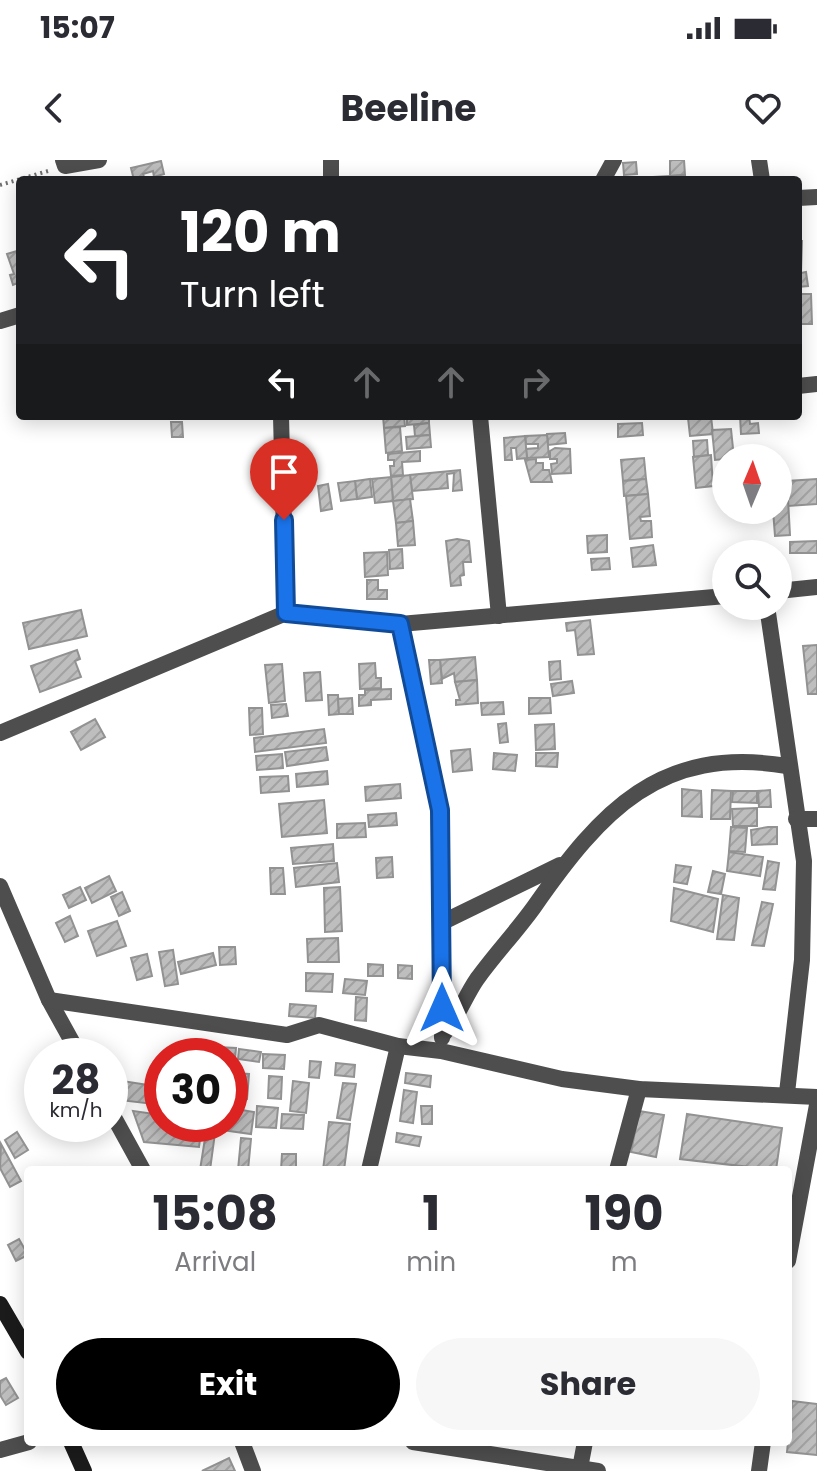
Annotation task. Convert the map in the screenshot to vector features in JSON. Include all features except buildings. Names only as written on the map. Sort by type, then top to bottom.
[{"type":"main road","points":[[0,1304],[24,1345]]},
{"type":"main road","points":[[73,1446],[84,1471]]},
{"type":"street","points":[[64,163],[99,160]]},
{"type":"street","points":[[281,420],[286,613]]},
{"type":"street","points":[[480,420],[499,616]]},
{"type":"street","points":[[792,590],[817,587]]},
{"type":"street","points":[[0,733],[286,613],[400,624],[712,597]]},
{"type":"street","points":[[769,620],[787,766],[804,861],[802,960],[787,1093]]},
{"type":"street","points":[[400,624],[440,810],[443,922],[441,1044]]},
{"type":"street","points":[[441,1044],[476,982],[533,908],[562,864],[610,815],[673,771],[757,761],[787,766]]},
{"type":"street","points":[[796,819],[817,819]]},
{"type":"street","points":[[443,922],[562,864]]},
{"type":"street","points":[[0,886],[49,1000],[70,1038]]},
{"type":"street","points":[[49,1000],[287,1035],[319,1025],[398,1046],[441,1044],[562,1079],[639,1089],[787,1093],[817,1097]]},
{"type":"street","points":[[370,1166],[398,1046]]},
{"type":"street","points":[[618,1166],[639,1089]]},
{"type":"street","points":[[792,1239],[817,1105]]},
{"type":"street","points":[[128,1142],[141,1166]]},
{"type":"street","points":[[0,1450],[24,1443]]},
{"type":"street","points":[[244,1446],[253,1471]]},
{"type":"street","points":[[435,1446],[598,1471]]},
{"type":"street","points":[[516,1459],[521,1446]]},
{"type":"street","points":[[580,1468],[584,1446]]},
{"type":"street","points":[[759,1471],[762,1446]]},
{"type":"street","points":[[471,1471],[473,1453]]},
{"type":"path","points":[[26,176],[64,163]]},
{"type":"route","points":[[284,520],[286,613],[400,624],[440,810],[442,1008]]}]
